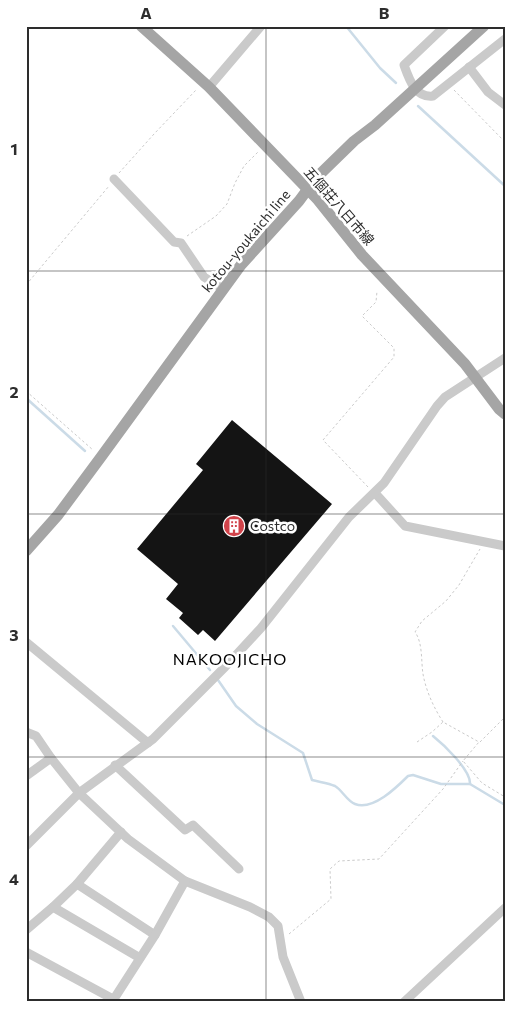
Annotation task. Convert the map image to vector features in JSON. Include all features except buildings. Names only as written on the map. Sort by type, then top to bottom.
[{"type":"main road","name":"五個荘八日市線","points":[[141,26],[209,88],[318,200],[362,255],[447,344],[505,414]]},
{"type":"main road","name":"kotou-youkaichi line","points":[[26,551],[58,515],[241,265],[316,178],[484,26]]},
{"type":"street","points":[[209,88],[261,26]]},
{"type":"street","points":[[445,26],[404,66],[414,89],[428,97],[433,96],[449,84],[505,39]]},
{"type":"street","points":[[469,67],[488,92],[505,105]]},
{"type":"street","points":[[114,179],[176,243],[181,243],[204,277],[223,290]]},
{"type":"street","points":[[26,846],[79,793],[115,765],[148,743],[207,686],[261,628],[349,516],[393,471],[445,397],[505,358]]},
{"type":"street","points":[[372,491],[405,526],[505,546]]},
{"type":"street","points":[[26,642],[148,743]]},
{"type":"street","points":[[26,732],[36,736],[50,758],[79,793],[121,832],[185,881],[250,907],[269,917],[278,926],[283,957],[301,1002]]},
{"type":"street","points":[[26,776],[50,758]]},
{"type":"street","points":[[115,765],[185,830],[194,824],[239,869]]},
{"type":"street","points":[[26,930],[77,884],[121,832]]},
{"type":"street","points":[[26,952],[112,1000],[155,935],[185,881]]},
{"type":"street","points":[[77,884],[155,935]]},
{"type":"street","points":[[53,907],[140,958]]},
{"type":"street","points":[[404,1002],[505,908]]},
{"type":"path","points":[[449,84],[505,142]]},
{"type":"path","points":[[176,243],[216,216],[226,204],[234,183],[244,166],[265,144]]},
{"type":"path","points":[[372,491],[323,440],[394,357],[394,348],[362,316],[376,302],[376,290]]},
{"type":"path","points":[[26,391],[101,457]]},
{"type":"path","points":[[480,742],[443,722],[426,687],[421,650],[415,632],[422,622],[446,601],[459,585],[483,542]]},
{"type":"path","points":[[281,941],[331,899],[330,868],[339,861],[380,859],[443,789],[463,761],[505,717]]},
{"type":"path","points":[[417,742],[443,722]]},
{"type":"path","points":[[463,761],[482,783],[505,797]]},
{"type":"waterway","points":[[346,26],[380,68],[396,83]]},
{"type":"waterway","points":[[418,106],[505,186]]},
{"type":"waterway","points":[[26,398],[85,451]]},
{"type":"waterway","points":[[173,626],[210,670]]},
{"type":"waterway","points":[[218,680],[236,706],[257,724],[303,753],[312,780],[335,786],[355,804],[362,805],[377,801],[391,792],[408,776],[413,775],[441,784],[470,784],[505,805]]},
{"type":"waterway","points":[[433,736],[461,765],[469,778],[470,784]]},
{"type":"place","name":"Costco","points":[[234,526]]},
{"type":"district","name":"NAKOOJICHO","points":[[230,659]]}]
